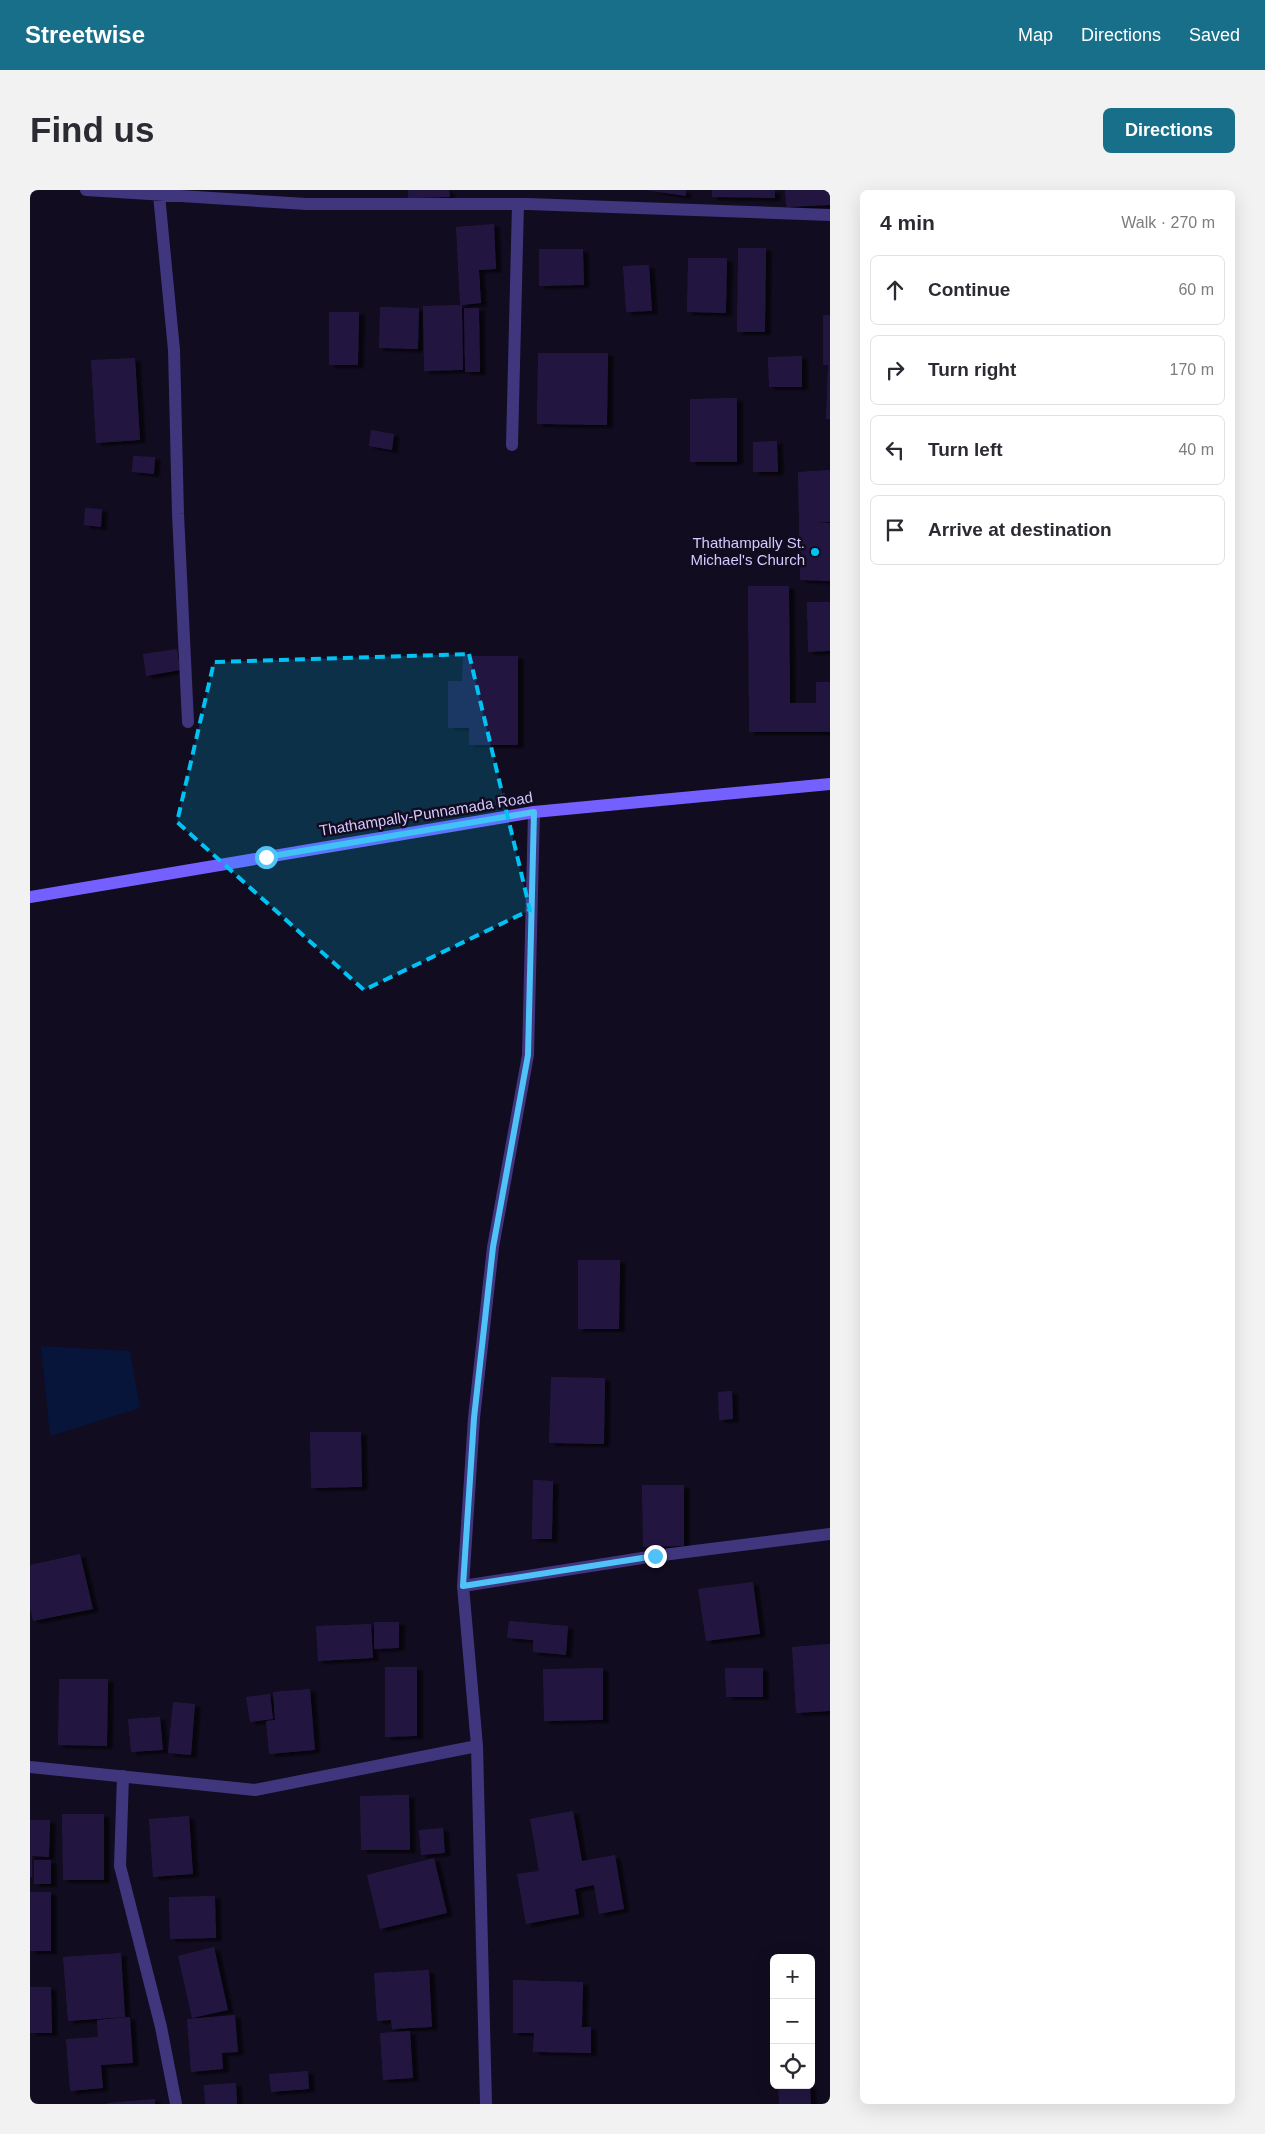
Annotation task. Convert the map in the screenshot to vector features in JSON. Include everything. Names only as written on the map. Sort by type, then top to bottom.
[{"type":"main road","name":"Thathampally-Punnamada Road","points":[[30,897],[534,812],[830,784]]},
{"type":"street","points":[[86,190],[306,204],[518,204],[830,215]]},
{"type":"street","points":[[159,195],[174,350],[178,514],[188,722]]},
{"type":"street","points":[[512,446],[518,204]]},
{"type":"street","points":[[486,2104],[477,1746],[463,1586],[473,1428],[493,1247],[528,1055],[534,812]]},
{"type":"street","points":[[463,1586],[655,1556],[830,1534]]},
{"type":"street","points":[[30,1767],[256,1790],[477,1746]]},
{"type":"street","points":[[123,1776],[120,1866],[161,2028],[176,2104]]},
{"type":"highlighted area","points":[[469,654],[530,910],[364,990],[177,822],[214,662]]},
{"type":"water","points":[[41,1346],[130,1351],[140,1408],[50,1436]]},
{"type":"building","points":[[408,190],[449,190],[450,197],[408,198]]},
{"type":"building","points":[[646,190],[686,190],[686,196]]},
{"type":"building","points":[[712,190],[775,190],[775,198],[712,197]]},
{"type":"building","points":[[785,190],[830,190],[830,205],[786,207]]},
{"type":"building","points":[[494,224],[496,269],[479,270],[481,303],[462,305],[463,370],[424,371],[423,306],[460,305],[456,227]]},
{"type":"building","points":[[738,248],[766,248],[765,332],[737,332]]},
{"type":"building","points":[[539,249],[583,249],[584,285],[539,286]]},
{"type":"building","points":[[688,258],[727,258],[726,313],[687,312]]},
{"type":"building","points":[[649,265],[652,311],[626,312],[623,266]]},
{"type":"building","points":[[380,307],[419,308],[418,349],[379,348]]},
{"type":"building","points":[[464,308],[479,308],[480,372],[465,372]]},
{"type":"building","points":[[329,312],[359,312],[358,365],[329,365]]},
{"type":"building","points":[[823,315],[830,315],[830,419],[826,419],[828,365],[823,365]]},
{"type":"building","points":[[538,353],[608,353],[607,425],[537,424]]},
{"type":"building","points":[[802,356],[802,387],[769,387],[768,357]]},
{"type":"building","points":[[135,358],[140,440],[96,443],[91,360]]},
{"type":"building","points":[[737,398],[737,462],[690,462],[690,399]]},
{"type":"building","points":[[371,430],[394,434],[392,450],[369,446]]},
{"type":"building","points":[[777,441],[778,472],[753,472],[753,442]]},
{"type":"building","points":[[133,456],[155,457],[154,474],[132,472]]},
{"type":"building","points":[[830,470],[830,522],[813,522],[830,523],[830,581],[800,580],[798,472]]},
{"type":"building","points":[[85,508],[102,509],[101,527],[84,525]]},
{"type":"building","points":[[748,586],[789,586],[790,703],[816,703],[816,682],[830,682],[830,732],[749,732]]},
{"type":"building","points":[[807,602],[830,602],[830,651],[808,652]]},
{"type":"building","points":[[177,649],[180,670],[146,676],[143,654]]},
{"type":"building","points":[[463,656],[518,656],[518,745],[469,745],[469,728],[448,728],[448,681],[462,681]]},
{"type":"building","points":[[578,1260],[620,1260],[619,1329],[578,1329]]},
{"type":"building","points":[[551,1377],[605,1378],[604,1444],[549,1443]]},
{"type":"building","points":[[732,1391],[733,1419],[719,1420],[718,1392]]},
{"type":"building","points":[[310,1432],[361,1432],[362,1487],[311,1488]]},
{"type":"building","points":[[533,1480],[553,1481],[552,1539],[532,1539]]},
{"type":"building","points":[[642,1485],[684,1485],[684,1546],[643,1547]]},
{"type":"building","points":[[80,1554],[93,1609],[33,1621],[30,1607],[30,1565]]},
{"type":"building","points":[[753,1582],[760,1634],[706,1641],[698,1589]]},
{"type":"building","points":[[509,1621],[568,1626],[566,1655],[533,1652],[533,1640],[507,1638]]},
{"type":"building","points":[[374,1622],[399,1622],[399,1648],[374,1649]]},
{"type":"building","points":[[371,1624],[373,1658],[318,1661],[316,1626]]},
{"type":"building","points":[[830,1644],[830,1711],[796,1713],[792,1647]]},
{"type":"building","points":[[385,1667],[417,1667],[417,1736],[385,1737]]},
{"type":"building","points":[[603,1668],[603,1720],[544,1721],[543,1669]]},
{"type":"building","points":[[725,1668],[763,1668],[763,1697],[726,1697]]},
{"type":"building","points":[[59,1679],[108,1679],[107,1746],[58,1745]]},
{"type":"building","points":[[310,1689],[315,1750],[269,1754],[266,1721],[275,1720],[273,1692]]},
{"type":"building","points":[[270,1694],[273,1719],[250,1722],[246,1697]]},
{"type":"building","points":[[173,1702],[195,1704],[191,1755],[168,1753]]},
{"type":"building","points":[[160,1717],[163,1750],[131,1752],[128,1719]]},
{"type":"building","points":[[409,1795],[410,1850],[361,1850],[360,1796]]},
{"type":"building","points":[[573,1811],[582,1861],[615,1855],[624,1909],[599,1914],[594,1885],[575,1889],[579,1914],[526,1924],[517,1874],[539,1871],[530,1819]]},
{"type":"building","points":[[62,1814],[104,1814],[104,1880],[63,1880]]},
{"type":"building","points":[[189,1816],[193,1874],[153,1877],[149,1819]]},
{"type":"building","points":[[30,1820],[50,1820],[49,1857],[32,1856],[32,1877],[30,1877]]},
{"type":"building","points":[[443,1828],[445,1853],[421,1855],[419,1830]]},
{"type":"building","points":[[434,1858],[447,1913],[380,1929],[367,1875]]},
{"type":"building","points":[[34,1860],[51,1860],[51,1884],[34,1884]]},
{"type":"building","points":[[30,1892],[51,1892],[51,1951],[30,1951]]},
{"type":"building","points":[[215,1896],[216,1938],[170,1939],[169,1897]]},
{"type":"building","points":[[214,1947],[228,2010],[192,2018],[178,1956]]},
{"type":"building","points":[[121,1953],[125,2017],[68,2021],[63,1957]]},
{"type":"building","points":[[429,1970],[432,2027],[392,2029],[391,2020],[377,2021],[374,1973]]},
{"type":"building","points":[[513,1980],[583,1982],[582,2027],[591,2027],[591,2053],[533,2052],[534,2033],[513,2033]]},
{"type":"building","points":[[30,1987],[51,1987],[52,2033],[30,2033]]},
{"type":"building","points":[[235,2015],[238,2052],[222,2053],[223,2069],[191,2072],[187,2019]]},
{"type":"building","points":[[130,2017],[133,2063],[101,2065],[103,2088],[70,2091],[66,2039],[98,2037],[97,2020]]},
{"type":"building","points":[[410,2031],[413,2078],[383,2080],[380,2033]]},
{"type":"building","points":[[308,2071],[309,2089],[271,2092],[269,2074]]},
{"type":"building","points":[[236,2083],[237,2104],[205,2104],[204,2085]]},
{"type":"building","points":[[778,2089],[810,2089],[811,2104],[779,2104]]},
{"type":"building","points":[[155,2099],[155,2104],[107,2104],[107,2103]]},
{"type":"place","name":"Thathampally St. Michael's Church","points":[[815,552]]},
{"type":"route","points":[[266,857],[534,812],[528,1055],[493,1247],[474,1418],[463,1586],[655,1556]]}]
